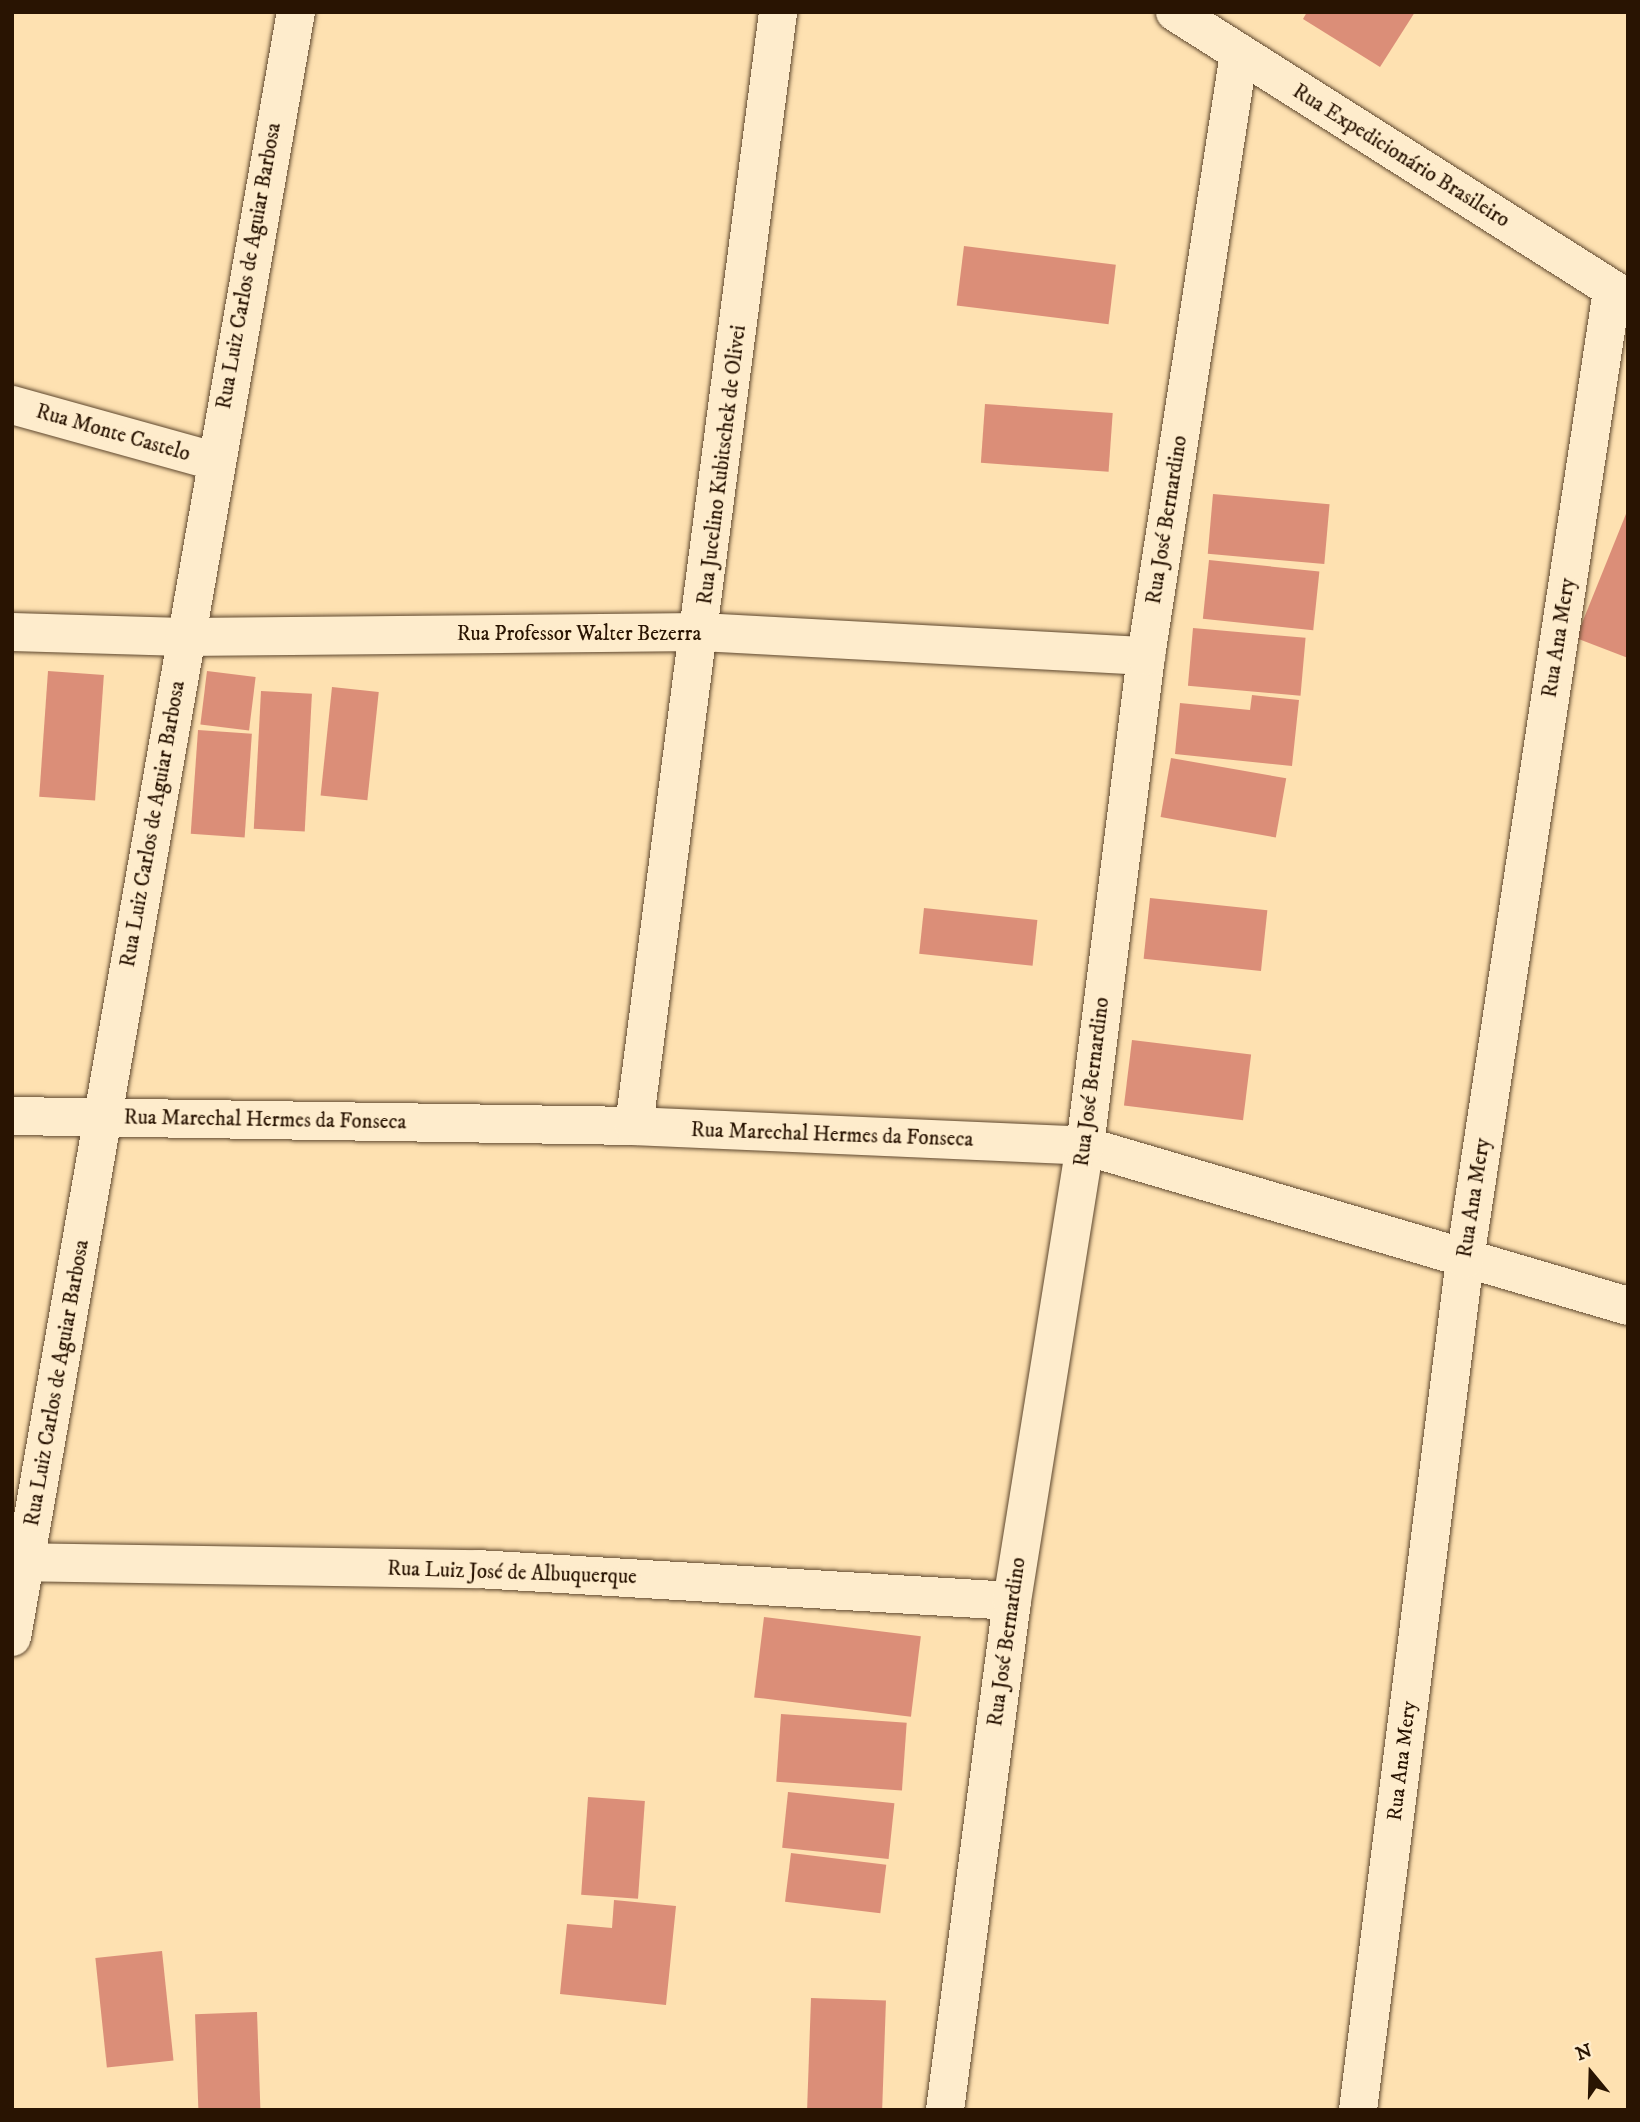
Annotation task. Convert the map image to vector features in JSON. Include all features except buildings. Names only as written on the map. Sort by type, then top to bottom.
[{"type":"street","name":"Rua Luiz Carlos de Aguiar Barbosa","points":[[12,1637],[19,1562],[104,1117],[214,461],[296,12]]},
{"type":"street","name":"Rua Jucelino Kubitschek de Olivei","points":[[634,1126],[701,632],[778,12]]},
{"type":"street","name":"Rua Expedicionário Brasileiro","points":[[1175,12],[1620,294]]},
{"type":"street","name":"Rua José Bernardino","points":[[945,2110],[1012,1601],[1085,1146],[1146,656],[1239,53]]},
{"type":"street","name":"Rua Ana Mery","points":[[1358,2110],[1465,1259],[1620,294]]},
{"type":"street","name":"Rua Monte Castelo","points":[[12,405],[214,461]]},
{"type":"street","name":"Rua Professor Walter Bezerra","points":[[12,632],[184,637],[701,632],[1146,656]]},
{"type":"street","name":"Rua Marechal Hermes da Fonseca","points":[[12,1116],[634,1126],[1085,1146],[1628,1306]]},
{"type":"street","name":"Rua Luiz José de Albuquerque","points":[[19,1562],[477,1569],[1012,1601]]}]
